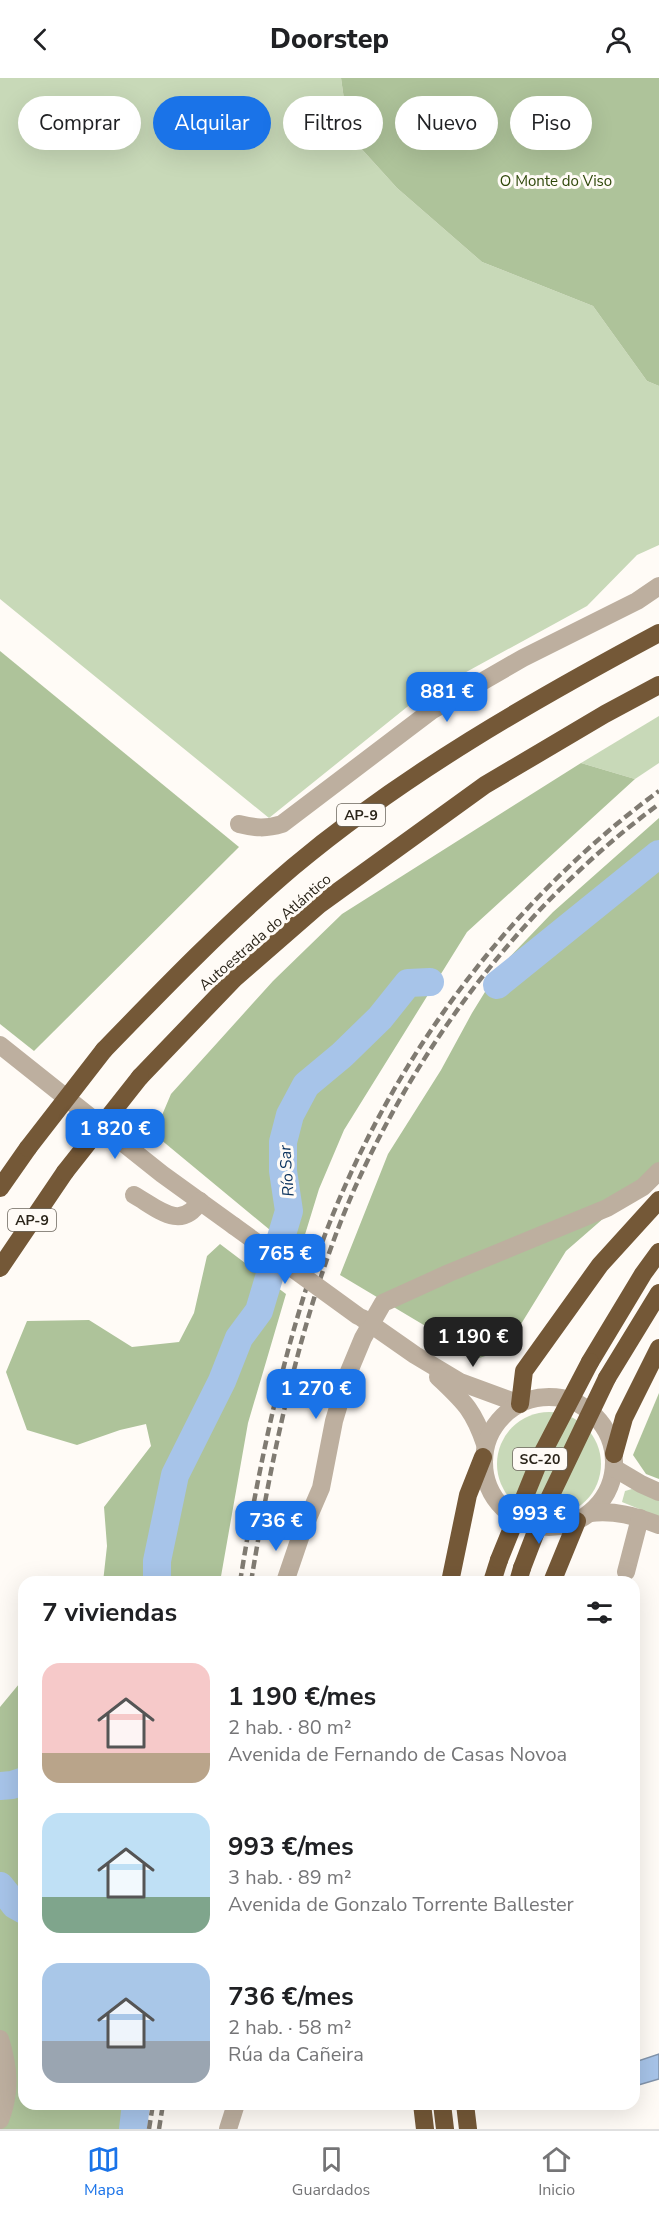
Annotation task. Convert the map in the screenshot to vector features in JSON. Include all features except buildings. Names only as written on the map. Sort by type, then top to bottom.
[{"type":"highway","name":"Autoestrada do Atlántico","points":[[0,1188],[104,1050],[179,972],[293,867],[358,817],[457,750],[590,670],[659,633]]},
{"type":"highway","name":"Autoestrada do Atlántico","points":[[0,1268],[65,1172],[140,1077],[234,979],[319,905],[485,786],[605,714],[659,685]]},
{"type":"highway","points":[[520,1404],[524,1371],[600,1265],[659,1200]]},
{"type":"highway","name":"SC-20","points":[[494,1576],[542,1454],[590,1362],[659,1252]]},
{"type":"highway","name":"SC-20","points":[[520,1575],[547,1503],[607,1378],[659,1293]]},
{"type":"highway","points":[[614,1461],[624,1418],[659,1348]]},
{"type":"highway","points":[[451,1576],[468,1495],[484,1450]]},
{"type":"highway","points":[[555,1576],[583,1517]]},
{"type":"highway","points":[[423,2110],[425,2129]]},
{"type":"highway","points":[[443,2110],[445,2129]]},
{"type":"highway","points":[[466,2110],[468,2129]]},
{"type":"street","points":[[239,824],[255,828],[269,828],[282,824],[431,711],[523,658],[637,601],[659,586]]},
{"type":"street","points":[[0,1045],[200,1201],[364,1320],[415,1355],[474,1389],[520,1404]]},
{"type":"street","points":[[287,1576],[302,1532],[321,1488],[334,1421],[364,1320],[383,1303],[607,1208],[643,1187],[659,1172]]},
{"type":"street","points":[[134,1195],[175,1218],[185,1217],[194,1211],[200,1201]]},
{"type":"street","points":[[415,1355],[467,1405],[477,1420],[484,1450],[484,1476],[492,1495],[504,1510],[520,1521],[539,1527],[558,1527],[606,1511],[640,1518],[659,1525]]},
{"type":"street","points":[[484,1450],[492,1429],[501,1417],[534,1398],[556,1397],[577,1403],[595,1415],[608,1433],[614,1461],[606,1493],[583,1517]]},
{"type":"street","points":[[614,1461],[641,1484],[659,1492]]},
{"type":"street","points":[[626,1572],[640,1518]]},
{"type":"street","points":[[0,2039],[8,2065],[6,2106],[0,2120]]},
{"type":"street","points":[[228,2129],[234,2110]]},
{"type":"green space","points":[[0,78],[341,78],[344,96],[283,96],[283,150],[363,150],[397,188],[482,262],[593,306],[647,381],[659,386],[659,545],[637,555],[587,606],[417,699],[269,818],[0,599]]},
{"type":"green space","name":"O Monte do Viso","points":[[341,78],[659,78],[659,386],[647,381],[593,306],[482,262],[397,188],[363,150],[383,150],[383,96],[344,96]]},
{"type":"green space","points":[[0,651],[239,847],[34,1051],[0,1024]]},
{"type":"green space","points":[[659,716],[659,763],[635,779],[581,763]]},
{"type":"green space","points":[[581,763],[635,779],[467,932],[344,1130],[319,1189],[299,1254],[154,1134],[171,1094],[273,981],[342,914]]},
{"type":"green space","points":[[659,818],[659,1170],[566,1251],[505,1350],[479,1358],[340,1275],[388,1154],[441,1070],[501,966],[553,912]]},
{"type":"green space","points":[[220,1244],[286,1294],[248,1423],[221,1576],[104,1576],[107,1546],[104,1507],[151,1446],[146,1424],[120,1430],[77,1445],[27,1430],[6,1372],[27,1321],[89,1320],[132,1347],[179,1342],[194,1313],[207,1256]]},
{"type":"green space","points":[[659,1393],[659,1479],[646,1474],[633,1455]]},
{"type":"green space","points":[[549,1412],[569,1416],[586,1427],[597,1444],[601,1464],[597,1484],[586,1501],[569,1512],[549,1516],[529,1512],[512,1501],[501,1484],[497,1464],[501,1444],[512,1427],[529,1416]]},
{"type":"green space","points":[[632,1489],[659,1500],[659,1517],[622,1502],[625,1491]]},
{"type":"green space","points":[[18,1685],[18,2110],[140,2110],[138,2129],[0,2129],[0,1707]]},
{"type":"water","points":[[659,2054],[659,2079],[640,2085],[640,2060]]},
{"type":"waterway","name":"Río Sar","points":[[497,985],[659,854]]},
{"type":"waterway","name":"Río Sar","points":[[157,1576],[157,1561],[175,1475],[222,1381],[239,1338],[259,1311],[289,1211],[283,1171],[283,1142],[290,1115],[306,1085],[342,1055],[380,1018],[408,983],[430,982]]},
{"type":"waterway","name":"Río Sar","points":[[0,1786],[18,1783]]},
{"type":"waterway","name":"Río Sar","points":[[0,1886],[18,1907]]},
{"type":"waterway","name":"Río Sar","points":[[133,2129],[135,2110]]},
{"type":"railway","points":[[241,1576],[266,1441],[302,1302],[328,1227],[360,1155],[397,1085],[440,1018],[487,954],[540,895],[597,841],[659,791]]},
{"type":"railway","points":[[252,1576],[268,1484],[303,1334],[335,1238],[353,1192],[380,1136],[410,1081],[444,1029],[481,978],[521,930],[564,885],[610,843],[659,804]]},
{"type":"railway","points":[[149,2129],[152,2110]]},
{"type":"railway","points":[[159,2129],[162,2110]]}]
